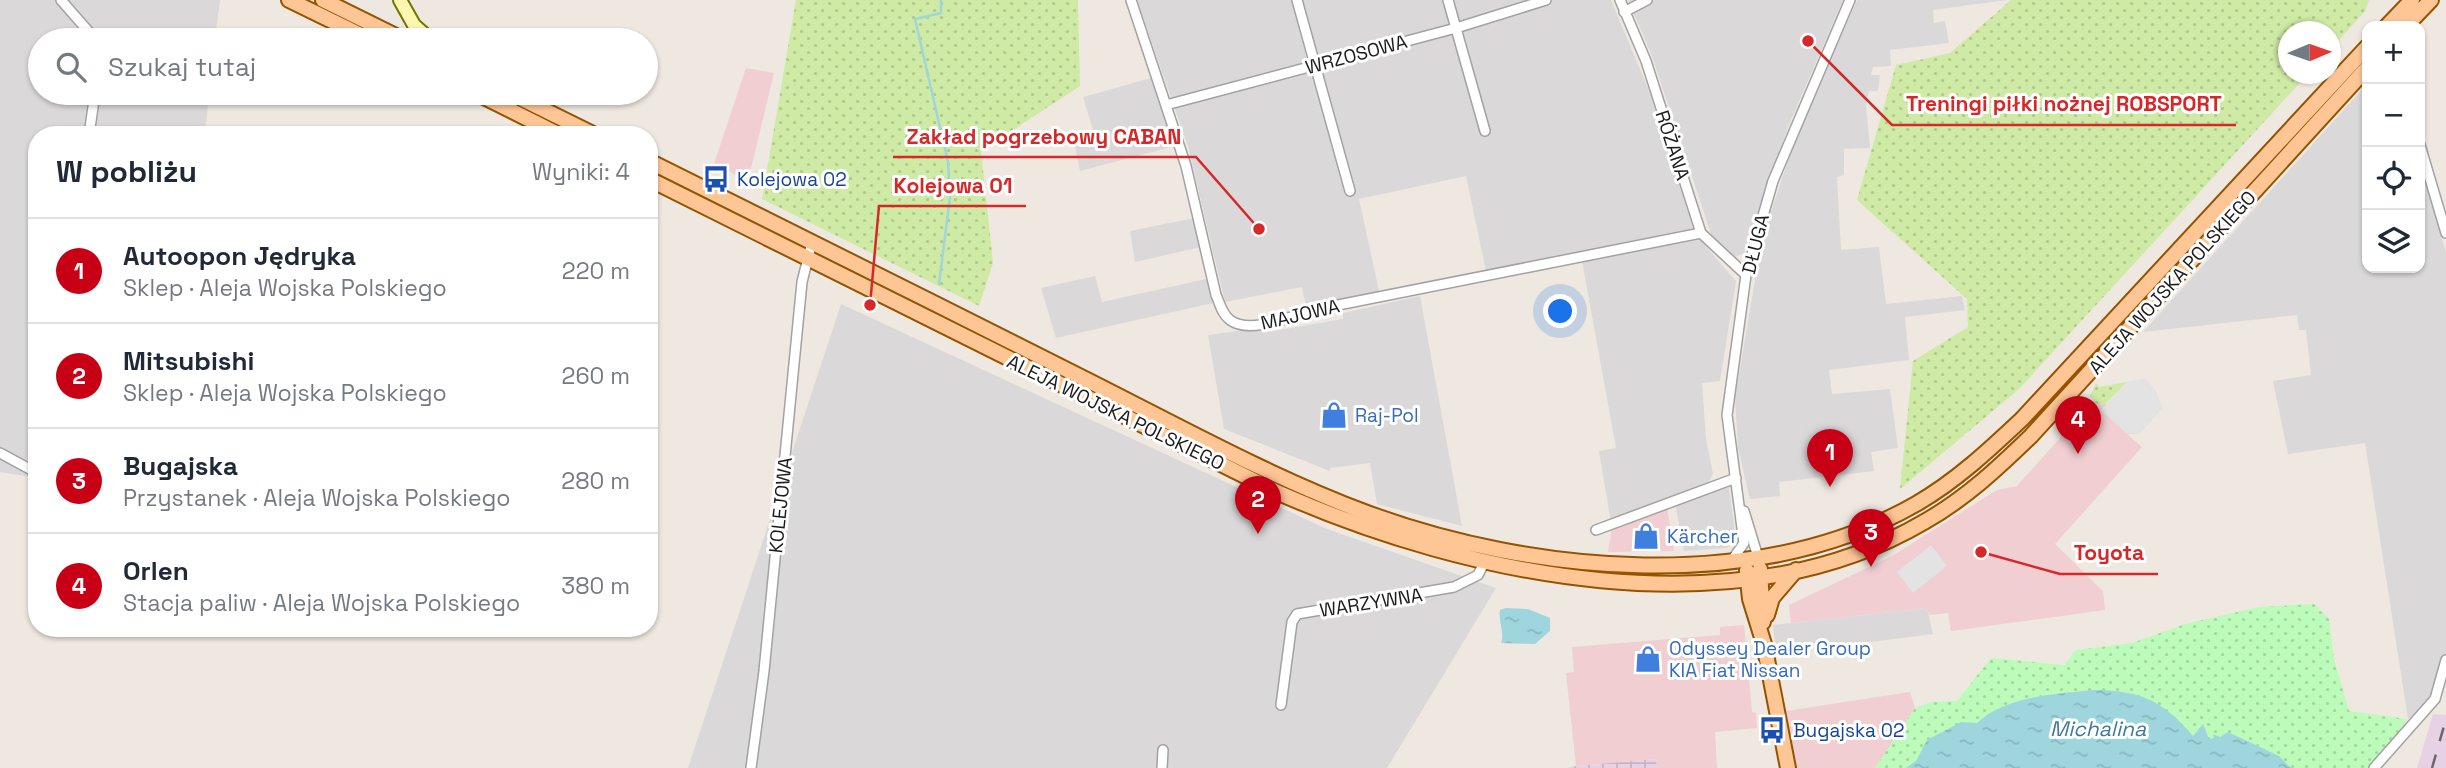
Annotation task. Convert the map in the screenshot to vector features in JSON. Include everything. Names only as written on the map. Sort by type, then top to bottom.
[{"type":"main road","points":[[289,0],[346,28]]},
{"type":"main road","points":[[323,0],[380,28]]},
{"type":"main road","points":[[2392,21],[2412,0]]},
{"type":"main road","points":[[2411,21],[2431,0]]},
{"type":"main road","name":"ALEJA WOJSKA POLSKIEGO","points":[[658,165],[1292,482],[1403,525],[1508,552],[1574,561],[1641,565],[1745,559],[1802,548],[1874,525],[1917,503],[1981,458],[2051,388],[2362,52]]},
{"type":"main road","name":"ALEJA WOJSKA POLSKIEGO","points":[[658,184],[1279,493],[1387,536],[1484,563],[1601,580],[1668,582],[1754,577],[1796,570],[1866,550],[1924,523],[1996,470],[2073,391],[2362,73]]},
{"type":"main road","points":[[500,105],[542,126]]},
{"type":"main road","points":[[534,105],[577,126]]},
{"type":"main road","points":[[1745,559],[1754,577],[1788,768]]},
{"type":"main road","points":[[1764,644],[1770,602],[1796,570]]},
{"type":"street","points":[[61,0],[87,28]]},
{"type":"street","name":"MAJOWA","points":[[1131,0],[1186,166],[1216,295],[1223,313],[1232,322],[1257,325],[1313,310],[1701,233]]},
{"type":"street","points":[[1297,0],[1350,191]]},
{"type":"street","points":[[1448,0],[1485,131]]},
{"type":"street","name":"WRZOSOWA","points":[[1166,105],[1456,28],[1546,0]]},
{"type":"street","name":"RÓŻANA","points":[[1619,0],[1646,61],[1701,233],[1746,275]]},
{"type":"street","points":[[1625,12],[1647,0]]},
{"type":"street","name":"DŁUGA","points":[[1745,559],[1741,502],[1728,406],[1746,275],[1773,181],[1850,0]]},
{"type":"street","points":[[402,5],[421,28]]},
{"type":"street","points":[[90,126],[93,105]]},
{"type":"street","points":[[2421,147],[2446,233]]},
{"type":"street","name":"KOLEJOWA","points":[[751,768],[764,671],[802,282],[812,242]]},
{"type":"street","points":[[0,453],[28,468]]},
{"type":"street","points":[[1596,530],[1736,478]]},
{"type":"street","name":"DŁUGA","points":[[1741,502],[1745,559]]},
{"type":"street","name":"WARZYWNA","points":[[1281,705],[1292,622],[1297,614],[1454,587],[1478,575],[1484,563]]},
{"type":"street","points":[[2374,768],[2435,699],[2446,660]]},
{"type":"street","points":[[1162,768],[1163,750]]},
{"type":"shaded area","points":[[0,0],[220,0],[216,28],[28,28],[28,105],[208,105],[206,126],[28,126],[28,477],[0,472]]},
{"type":"shaded area","points":[[1137,0],[1611,0],[1649,91],[1693,228],[1486,271],[1466,176],[1359,199],[1379,291],[1306,307],[1302,287],[1225,302],[1188,146]]},
{"type":"shaded area","points":[[1628,0],[1843,0],[1788,127],[1744,253],[1735,257],[1711,234],[1652,56]]},
{"type":"shaded area","points":[[1857,0],[2007,0],[1933,10],[1934,23],[1945,21],[1949,43],[1890,50],[1891,66],[1873,67],[1871,75],[1880,75],[1878,91],[1869,91],[1866,105],[1870,148],[1844,149],[1844,175],[1837,177],[1841,250],[1879,247],[1886,304],[1962,296],[1965,310],[1905,317],[1909,360],[1829,370],[1832,394],[1890,389],[1898,448],[1871,452],[1874,471],[1779,482],[1780,496],[1750,499],[1738,448],[1735,398],[1762,239],[1796,137]]},
{"type":"shaded area","points":[[746,68],[774,73],[748,181],[714,164]]},
{"type":"shaded area","points":[[1151,78],[1175,146],[1080,171],[1073,137],[1093,130],[1083,97]]},
{"type":"shaded area","points":[[2362,90],[2362,273],[2425,273],[2425,183],[2446,252],[2446,659],[2430,700],[2408,719],[2365,443],[2288,454],[2273,381],[2311,375],[2306,330],[2299,330],[2297,315],[2143,332]]},
{"type":"shaded area","points":[[1194,218],[1201,247],[1135,262],[1130,231]]},
{"type":"shaded area","points":[[1700,240],[1736,281],[1720,381],[1702,383],[1706,439],[1713,474],[1707,485],[1611,522],[1599,451],[1616,448],[1582,261]]},
{"type":"shaded area","points":[[1095,276],[1102,302],[1206,279],[1213,303],[1056,338],[1041,288]]},
{"type":"shaded area","points":[[1420,296],[1462,526],[1377,504],[1370,463],[1330,468],[1330,471],[1224,429],[1208,335],[1266,327],[1268,332],[1343,319],[1343,313]]},
{"type":"shaded area","points":[[841,304],[1327,529],[1496,588],[1387,768],[688,768]]},
{"type":"shaded area","points":[[2145,379],[2155,390],[2162,408],[2139,434],[2127,434],[2142,447],[2055,544],[2103,591],[2105,610],[1951,631],[1948,613],[1929,615],[1927,608],[1791,623],[1789,605],[1892,556],[1997,490],[2017,486],[2094,400],[2107,404],[2127,382]]},
{"type":"shaded area","points":[[2145,379],[2155,390],[2162,408],[2139,434],[2126,433],[2101,410],[2127,382]]},
{"type":"shaded area","points":[[1729,487],[1736,541],[1727,548],[1684,551],[1675,503]]},
{"type":"shaded area","points":[[1667,506],[1674,551],[1608,552],[1612,528]]},
{"type":"shaded area","points":[[1931,545],[1947,566],[1913,593],[1897,572]]},
{"type":"shaded area","points":[[1927,608],[1933,634],[1776,654],[1773,625]]},
{"type":"shaded area","points":[[1744,625],[1752,712],[1756,713],[1757,728],[1715,732],[1717,768],[1657,768],[1656,759],[1576,766],[1566,673],[1574,672],[1572,647],[1720,635],[1720,627]]},
{"type":"shaded area","points":[[1910,692],[1915,708],[1875,768],[1797,768],[1786,711]]},
{"type":"shaded area","points":[[2433,714],[2446,715],[2446,768],[2417,768]]},
{"type":"shaded area","points":[[1656,759],[1657,768],[1566,768],[1576,766]]},
{"type":"green space","points":[[796,0],[1078,0],[1080,86],[981,151],[993,263],[979,306],[762,199]]},
{"type":"green space","points":[[2011,0],[2369,0],[2365,11],[2341,38],[2341,21],[2278,21],[2278,84],[2299,84],[2019,389],[1900,489],[1913,361],[1968,327],[1967,299],[1857,200],[1896,65],[1950,53]]},
{"type":"green space","points":[[2127,382],[2104,405],[2096,403],[2090,396],[2096,383],[2099,387]]},
{"type":"green space","points":[[1515,558],[1720,567],[1721,573],[1608,574],[1514,562]]},
{"type":"green space","points":[[2314,604],[2329,619],[2334,659],[2349,711],[2407,719],[2392,742],[2369,768],[1875,768],[1915,708],[1931,702],[1957,701],[1991,658],[2064,665],[2076,650],[2132,643],[2185,624],[2259,607]]},
{"type":"water","points":[[1528,609],[1550,618],[1550,631],[1535,644],[1501,643],[1500,610]]},
{"type":"water","name":"Michalina","points":[[2093,690],[2124,692],[2149,699],[2171,714],[2193,736],[2203,724],[2209,739],[2214,738],[2213,734],[2220,737],[2228,732],[2279,756],[2291,768],[1906,768],[1916,761],[1927,740],[1961,722],[1977,723],[2002,707],[2032,698]]},
{"type":"waterway","points":[[939,284],[950,197],[948,162],[915,19],[941,13],[941,0]]},
{"type":"railway","points":[[2432,768],[2446,719]]},
{"type":"place","name":"Treningi piłki nożnej ROBSPORT","points":[[1808,41]]},
{"type":"place","name":"Kolejowa 02","points":[[716,179]]},
{"type":"place","name":"Zakład pogrzebowy CABAN","points":[[1259,229]]},
{"type":"place","name":"Kolejowa 01","points":[[870,305]]},
{"type":"place","name":"Raj-Pol","points":[[1334,415]]},
{"type":"place","name":"Orlen","points":[[2078,454]]},
{"type":"place","name":"Autoopon Jędryka","points":[[1830,487]]},
{"type":"place","name":"Mitsubishi","points":[[1258,534]]},
{"type":"place","name":"Kärcher","points":[[1646,536]]},
{"type":"place","name":"Toyota","points":[[1981,552]]},
{"type":"place","name":"Bugajska","points":[[1871,567]]},
{"type":"place","name":"Odyssey Dealer Group KIA Fiat Nissan","points":[[1648,659]]},
{"type":"place","name":"Bugajska 02","points":[[1772,730]]}]
